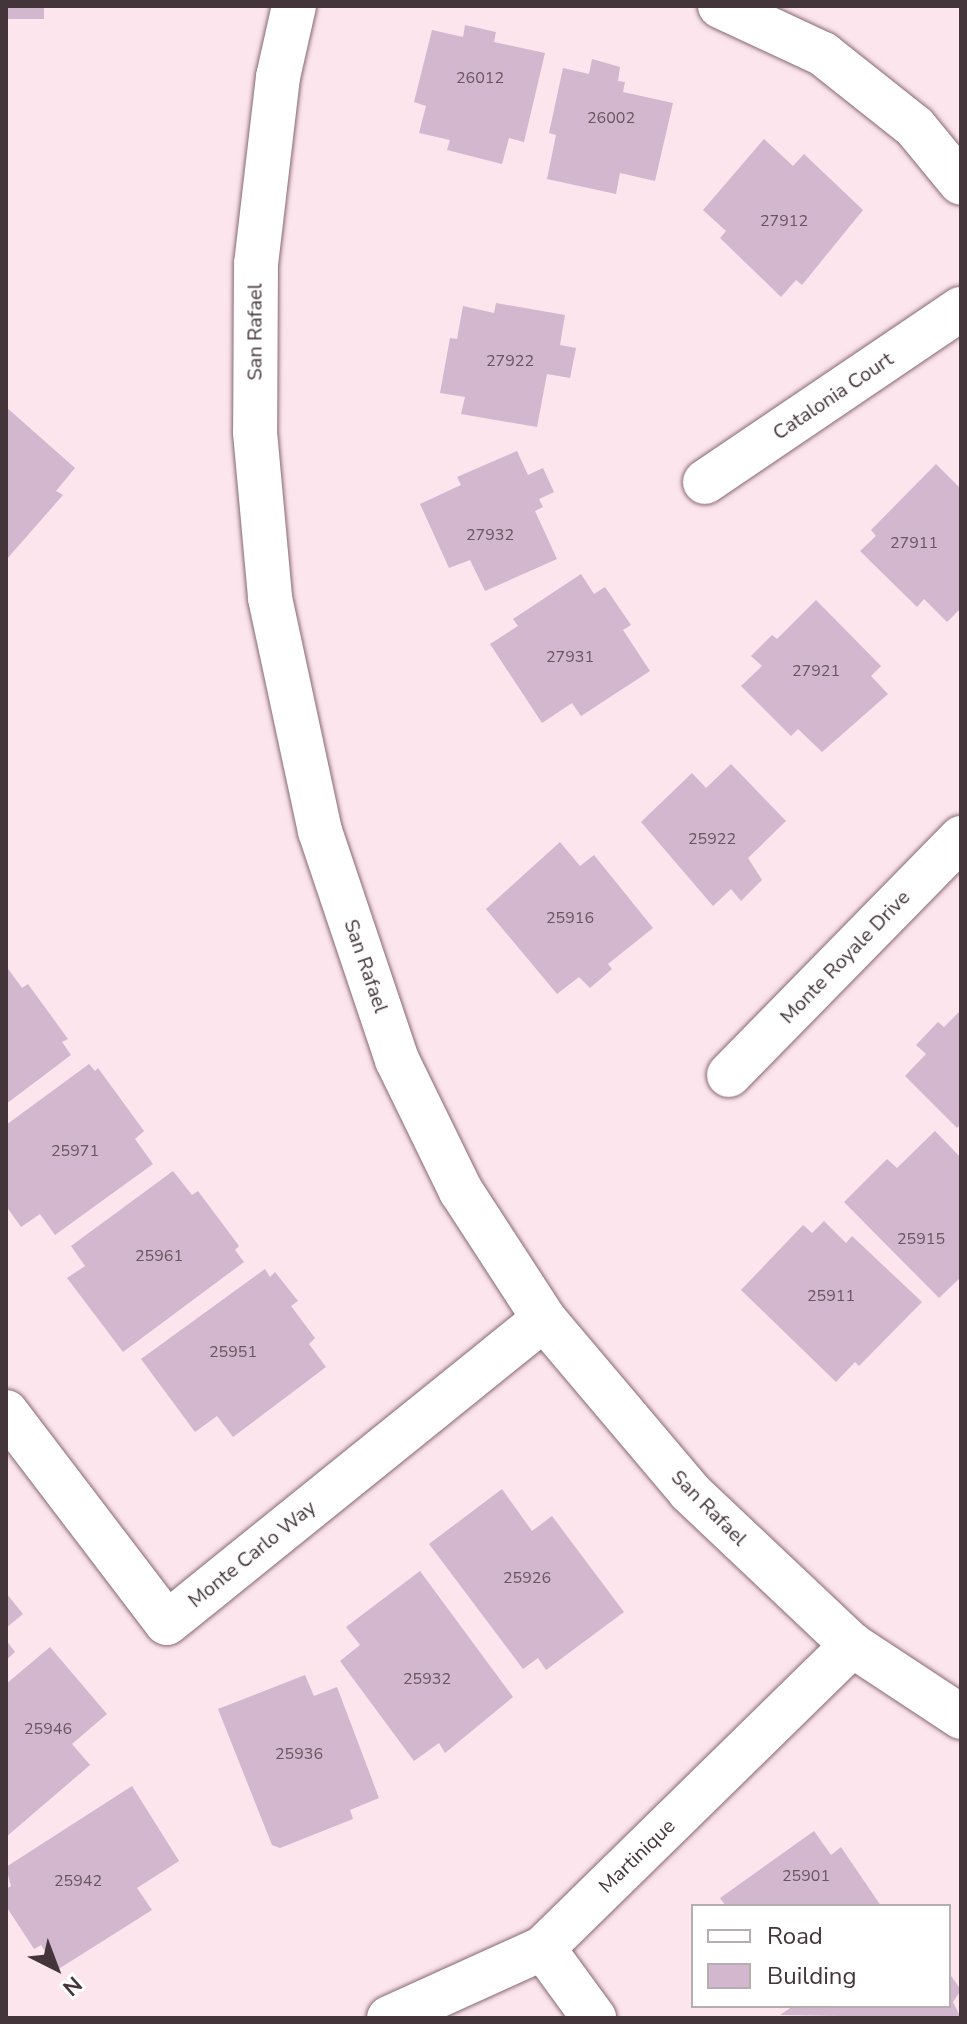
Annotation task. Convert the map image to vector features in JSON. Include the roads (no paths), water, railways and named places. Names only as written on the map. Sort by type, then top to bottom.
[{"type":"street","name":"San Rafael","points":[[294,6],[278,77],[256,264],[255,432],[270,598],[320,831],[397,1060],[461,1191],[544,1319],[690,1492],[852,1645],[961,1717]]},
{"type":"street","points":[[725,7],[823,54],[915,127],[961,183]]},
{"type":"street","name":"Catalonia Court","points":[[705,482],[961,309]]},
{"type":"street","name":"Monte Royale Drive","points":[[729,1075],[961,838]]},
{"type":"street","name":"Monte Carlo Way","points":[[6,1412],[167,1623],[544,1319]]},
{"type":"street","name":"Martinique","points":[[389,2018],[543,1948],[852,1645]]},
{"type":"street","points":[[543,1948],[594,2018]]}]
